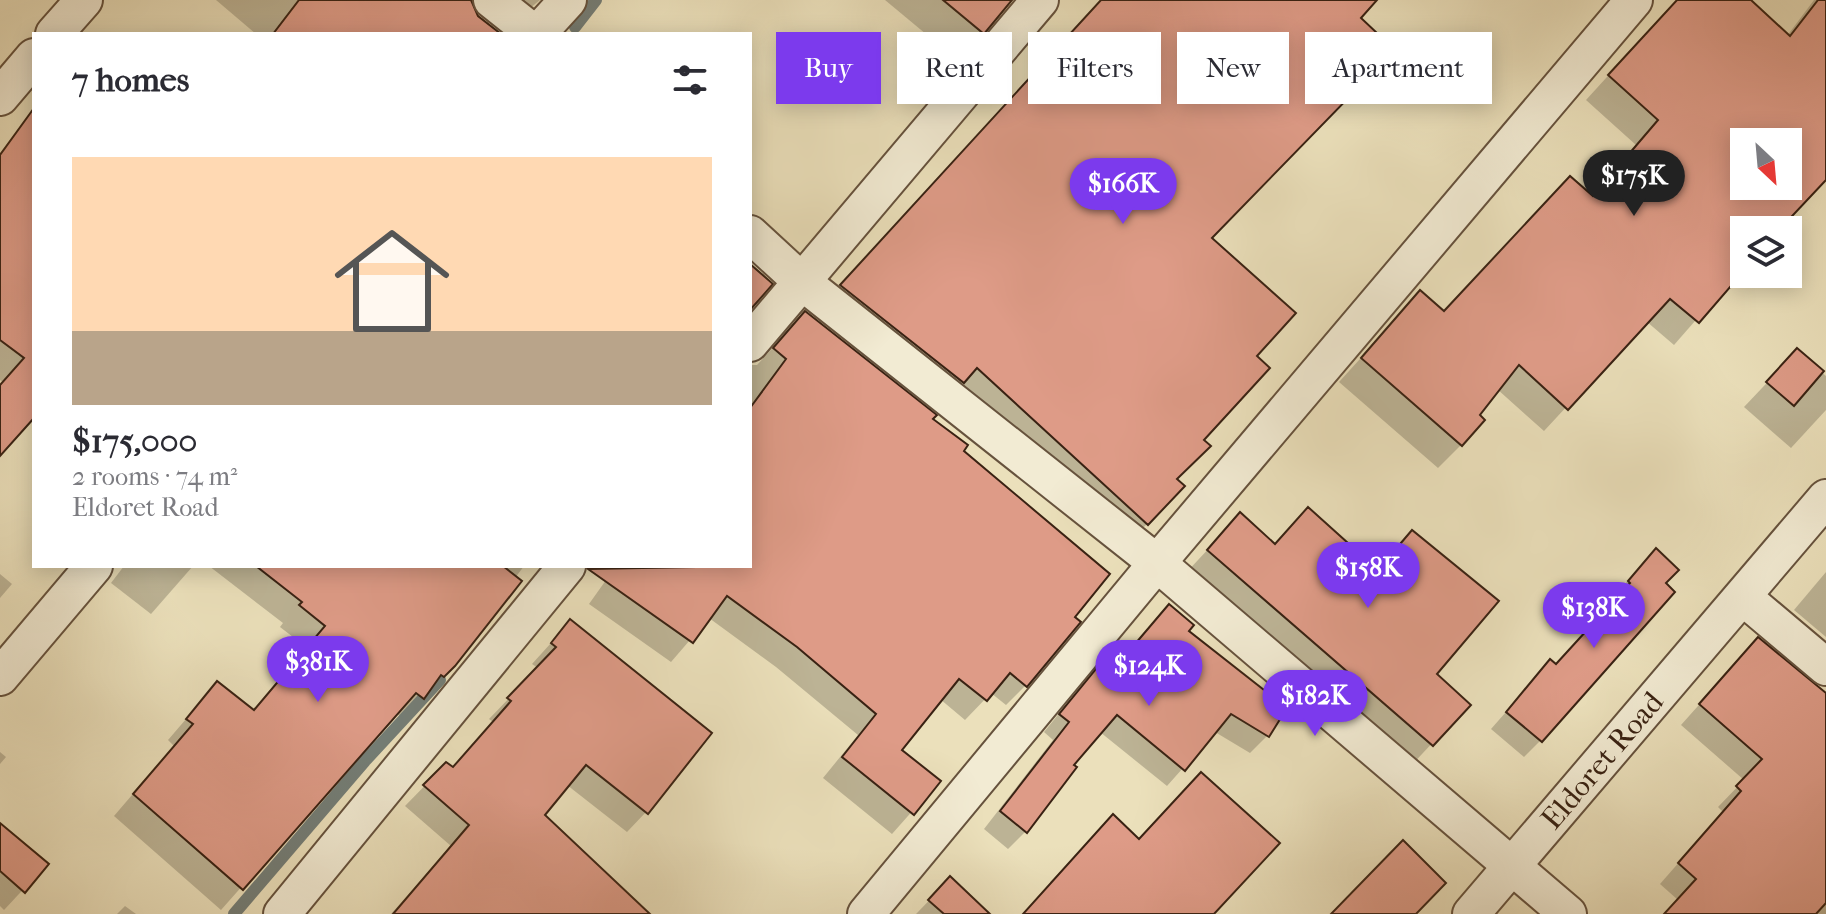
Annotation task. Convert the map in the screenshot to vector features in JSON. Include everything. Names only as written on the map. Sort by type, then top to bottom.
[{"type":"street","points":[[56,32],[84,0]]},
{"type":"street","points":[[492,0],[533,32]]},
{"type":"street","points":[[538,32],[568,0]]},
{"type":"street","points":[[752,341],[1040,0]]},
{"type":"street","points":[[866,914],[1157,563],[1634,0]]},
{"type":"street","points":[[0,97],[32,59]]},
{"type":"street","points":[[752,236],[801,281],[1157,563],[1568,914]]},
{"type":"street","name":"Eldoret Road","points":[[1471,914],[1826,498]]},
{"type":"street","points":[[0,677],[92,568]]},
{"type":"street","points":[[282,914],[565,568]]},
{"type":"street","points":[[1743,597],[1826,667]]},
{"type":"building","points":[[299,0],[471,0],[478,16],[498,32],[275,32]]},
{"type":"building","points":[[943,0],[1012,0],[986,32],[982,32]]},
{"type":"building","points":[[1101,0],[1377,0],[1361,18],[1376,32],[1305,32],[1305,104],[1342,104],[1212,238],[1296,313],[1257,356],[1270,368],[1204,440],[1211,446],[1177,479],[1185,486],[1148,525],[977,368],[964,383],[840,285],[1006,104],[1012,104],[1012,97],[1028,80],[1028,104],[1161,104],[1161,32],[1072,32]]},
{"type":"building","points":[[1677,0],[1751,0],[1790,36],[1818,0],[1826,0],[1826,180],[1792,216],[1730,216],[1730,287],[1699,323],[1670,299],[1568,410],[1519,365],[1480,415],[1485,420],[1462,446],[1361,358],[1420,290],[1444,311],[1570,176],[1593,196],[1658,120],[1608,75]]},
{"type":"building","points":[[32,111],[32,420],[0,456],[0,385],[24,358],[0,340],[0,155]]},
{"type":"building","points":[[752,266],[773,284],[752,308]]},
{"type":"building","points":[[805,311],[937,415],[933,419],[968,445],[964,451],[1110,574],[1075,617],[1081,622],[1027,687],[1010,673],[987,701],[959,679],[902,750],[941,781],[914,815],[842,757],[876,714],[797,647],[727,596],[693,643],[588,569],[752,568],[752,405],[786,359],[773,348]]},
{"type":"building","points":[[1797,348],[1824,371],[1794,406],[1766,382]]},
{"type":"building","points":[[1308,507],[1378,570],[1412,530],[1499,601],[1437,674],[1471,705],[1433,746],[1207,550],[1240,512],[1275,544]]},
{"type":"building","points":[[1656,548],[1679,570],[1666,583],[1675,592],[1542,742],[1506,712],[1550,659],[1556,664],[1630,583],[1628,581]]},
{"type":"building","points":[[259,568],[506,568],[522,581],[455,666],[444,677],[441,675],[424,699],[416,693],[243,890],[133,794],[193,724],[186,719],[217,681],[254,710],[325,626],[299,605],[302,602]]},
{"type":"building","points":[[1169,604],[1194,625],[1189,631],[1287,708],[1269,737],[1231,714],[1185,771],[1117,715],[1074,765],[1077,767],[1027,833],[1000,811],[1069,722],[1059,714],[1113,648],[1124,657]]},
{"type":"building","points":[[570,619],[712,733],[648,814],[586,765],[545,815],[650,914],[393,914],[469,825],[423,785],[446,762],[453,767],[511,701],[507,698],[556,647],[551,643]]},
{"type":"building","points":[[1758,637],[1826,693],[1826,903],[1816,914],[1664,914],[1696,879],[1678,863],[1741,791],[1736,786],[1762,759],[1699,704]]},
{"type":"building","points":[[1201,772],[1280,843],[1214,914],[1023,914],[1113,814],[1139,839]]},
{"type":"building","points":[[0,823],[49,864],[25,893],[0,871]]},
{"type":"building","points":[[1403,840],[1446,883],[1416,914],[1331,914]]},
{"type":"building","points":[[950,876],[990,914],[944,914],[928,900]]},
{"type":"waterway","points":[[575,27],[596,0]]},
{"type":"waterway","points":[[234,914],[365,761],[440,680]]}]
